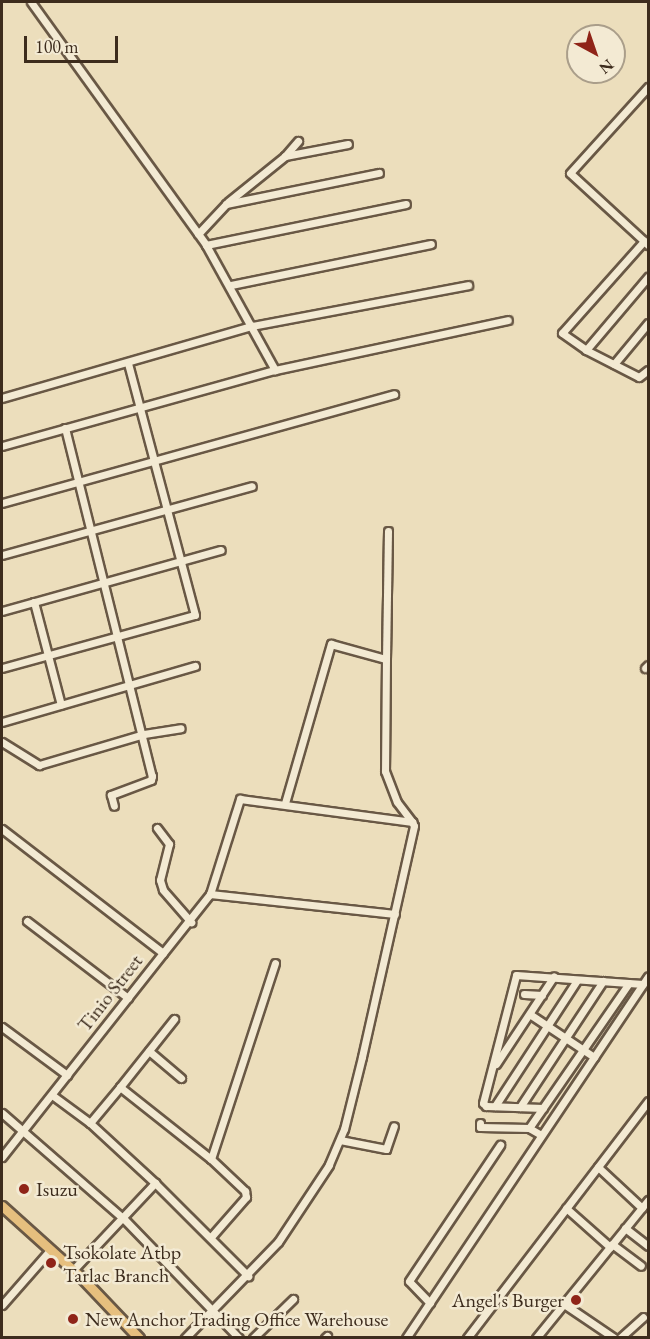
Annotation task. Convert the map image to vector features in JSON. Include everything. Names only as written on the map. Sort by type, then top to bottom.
[{"type":"highway","points":[[2,1206],[74,1270],[138,1338]]},
{"type":"street","points":[[31,2],[206,244],[231,285],[275,370]]},
{"type":"street","points":[[648,87],[570,173],[646,243],[565,328],[565,338],[639,377],[648,370]]},
{"type":"street","points":[[198,234],[226,204],[285,156],[298,141]]},
{"type":"street","points":[[285,156],[348,144]]},
{"type":"street","points":[[226,204],[379,173]]},
{"type":"street","points":[[206,244],[406,204]]},
{"type":"street","points":[[231,285],[431,244]]},
{"type":"street","points":[[586,350],[648,278]]},
{"type":"street","points":[[2,398],[252,326],[468,285]]},
{"type":"street","points":[[2,446],[275,370],[508,320]]},
{"type":"street","points":[[614,364],[648,323]]},
{"type":"street","points":[[2,669],[195,615],[156,459],[128,363]]},
{"type":"street","points":[[2,502],[394,394]]},
{"type":"street","points":[[65,428],[144,734],[151,779],[111,795],[114,807]]},
{"type":"street","points":[[2,555],[252,486]]},
{"type":"street","points":[[185,1338],[248,1276],[298,1215],[340,1140],[415,832],[412,822],[397,802],[385,771],[388,531]]},
{"type":"street","points":[[2,611],[221,550]]},
{"type":"street","points":[[34,602],[46,656],[61,705]]},
{"type":"street","points":[[285,803],[331,644],[386,659]]},
{"type":"street","points":[[2,722],[195,666]]},
{"type":"street","points":[[2,742],[39,765],[144,734],[181,728]]},
{"type":"street","points":[[164,953],[191,922],[210,894],[236,804],[246,797],[412,822]]},
{"type":"street","points":[[157,828],[169,844],[160,880],[163,890],[191,922]]},
{"type":"street","name":"Tinio Street","points":[[2,829],[164,953],[2,1157]]},
{"type":"street","points":[[210,894],[395,914]]},
{"type":"street","points":[[27,921],[128,998]]},
{"type":"street","points":[[211,1159],[275,963]]},
{"type":"street","points":[[543,1108],[495,1106],[483,1103],[516,975],[643,984]]},
{"type":"street","points":[[493,1069],[531,1015],[554,976]]},
{"type":"street","points":[[406,1338],[648,977]]},
{"type":"street","points":[[495,1106],[549,1027],[577,980]]},
{"type":"street","points":[[520,1107],[603,981]]},
{"type":"street","points":[[529,1128],[629,983]]},
{"type":"street","points":[[524,994],[542,995]]},
{"type":"street","points":[[531,1015],[594,1057]]},
{"type":"street","points":[[90,1123],[174,1019]]},
{"type":"street","points":[[2,1027],[67,1075]]},
{"type":"street","points":[[149,1051],[181,1078]]},
{"type":"street","points":[[120,1087],[211,1159],[245,1191],[246,1197],[211,1237]]},
{"type":"street","points":[[52,1095],[90,1123],[155,1183],[248,1276]]},
{"type":"street","points":[[467,1338],[648,1101]]},
{"type":"street","points":[[2,1113],[124,1218],[239,1338]]},
{"type":"street","points":[[480,1124],[480,1127],[529,1128],[541,1135]]},
{"type":"street","points":[[340,1140],[386,1149],[394,1126]]},
{"type":"street","points":[[428,1306],[410,1285],[411,1276],[500,1145]]},
{"type":"street","points":[[598,1167],[642,1208]]},
{"type":"street","points":[[74,1270],[155,1183]]},
{"type":"street","points":[[536,1338],[648,1200]]},
{"type":"street","points":[[566,1208],[611,1246],[641,1266]]},
{"type":"street","points":[[625,1228],[648,1246]]},
{"type":"street","points":[[2,1305],[51,1249]]},
{"type":"street","points":[[253,1338],[293,1299]]},
{"type":"street","points":[[564,1304],[614,1338]]},
{"type":"street","points":[[620,1338],[643,1317]]},
{"type":"place","name":"Isuzu","points":[[24,1189]]},
{"type":"place","name":"Tsokolate Atbp Tarlac Branch","points":[[51,1263]]},
{"type":"place","name":"Angel's Burger","points":[[576,1300]]},
{"type":"place","name":"New Anchor Trading Office Warehouse","points":[[73,1319]]}]
